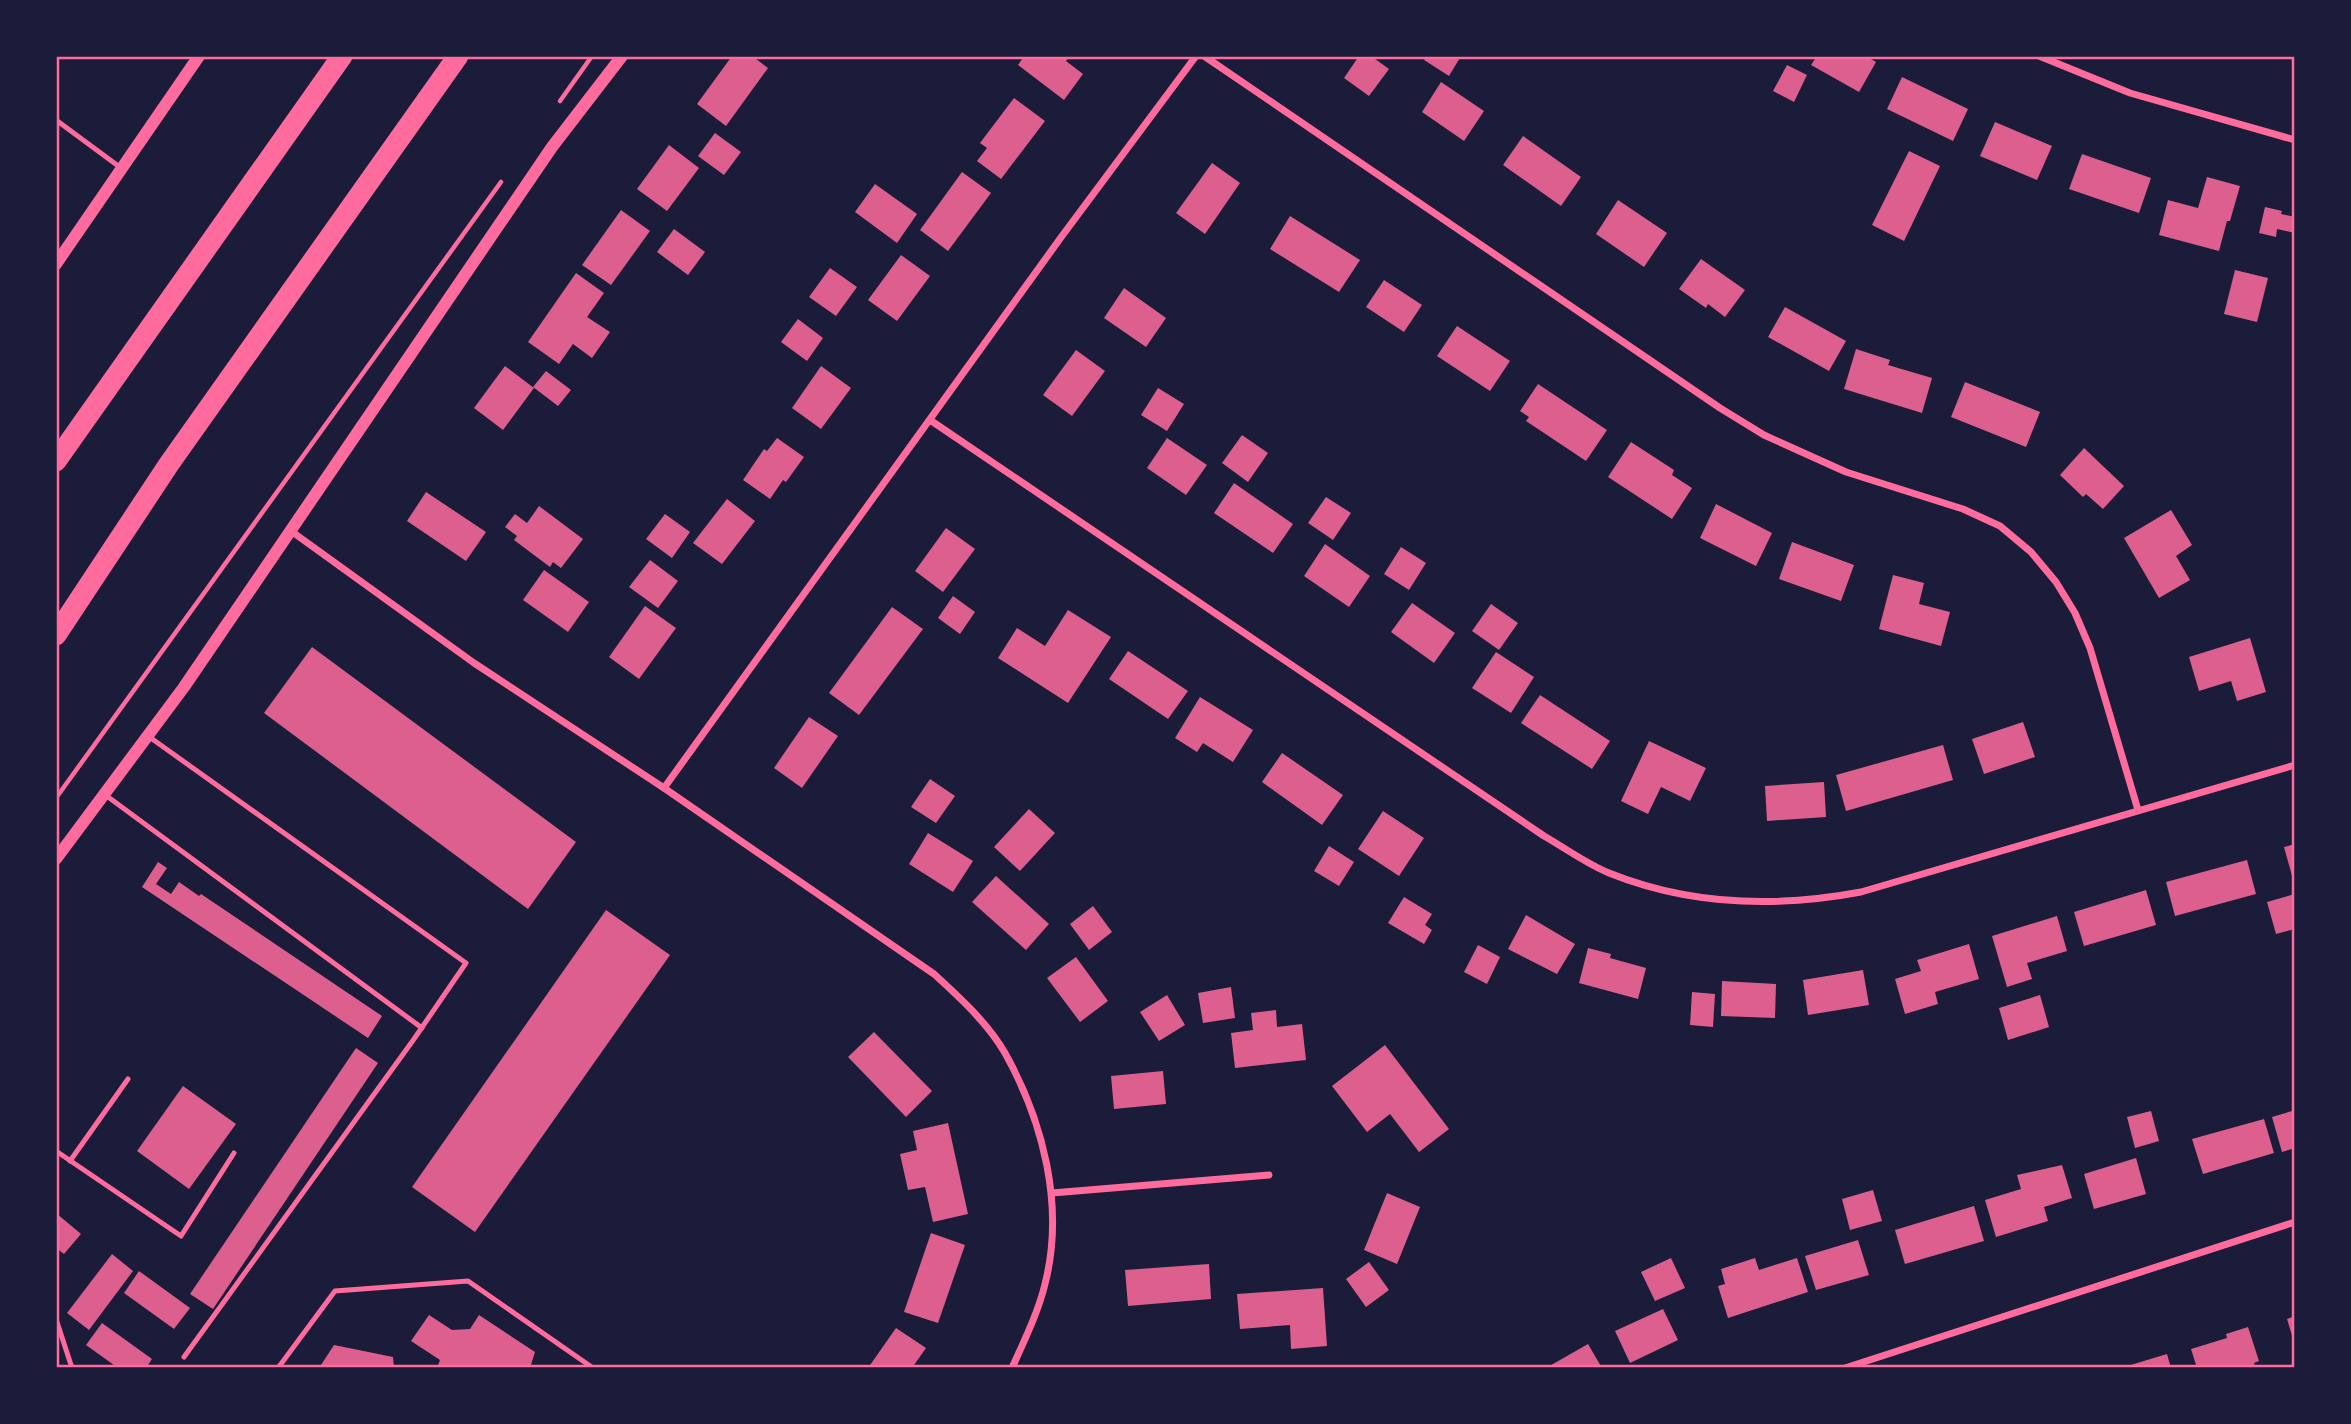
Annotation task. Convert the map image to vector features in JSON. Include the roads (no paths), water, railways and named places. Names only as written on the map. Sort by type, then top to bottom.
[{"type":"highway","points":[[56,461],[342,56]]},
{"type":"highway","points":[[56,635],[169,464],[458,56]]},
{"type":"street","points":[[56,264],[199,56]]},
{"type":"street","points":[[56,859],[184,687],[552,148],[622,56]]},
{"type":"street","points":[[664,788],[1062,236],[1196,56]]},
{"type":"street","points":[[1204,56],[1753,428],[1846,472],[1963,509],[2000,526],[2031,552],[2056,582],[2075,613],[2090,648],[2138,810]]},
{"type":"street","points":[[2039,56],[2130,93],[2295,140]]},
{"type":"street","points":[[930,420],[1544,836],[1607,872],[1666,892],[1718,901],[1768,904],[1817,900],[1861,892],[2295,765]]},
{"type":"street","points":[[291,531],[474,663],[664,788],[934,974],[970,1008],[1004,1051],[1028,1103],[1042,1142],[1052,1194],[1051,1242],[1045,1283],[1030,1328],[1012,1368]]},
{"type":"street","points":[[1052,1194],[1269,1175]]},
{"type":"street","points":[[1845,1368],[2295,1222]]},
{"type":"lane","points":[[56,120],[121,168]]},
{"type":"lane","points":[[148,736],[466,963],[184,1357]]},
{"type":"lane","points":[[104,794],[422,1028]]},
{"type":"lane","points":[[70,1161],[128,1079]]},
{"type":"lane","points":[[56,1151],[181,1237],[234,1153]]},
{"type":"lane","points":[[278,1368],[335,1291],[468,1281],[593,1368]]},
{"type":"lane","points":[[56,1320],[72,1368]]}]
